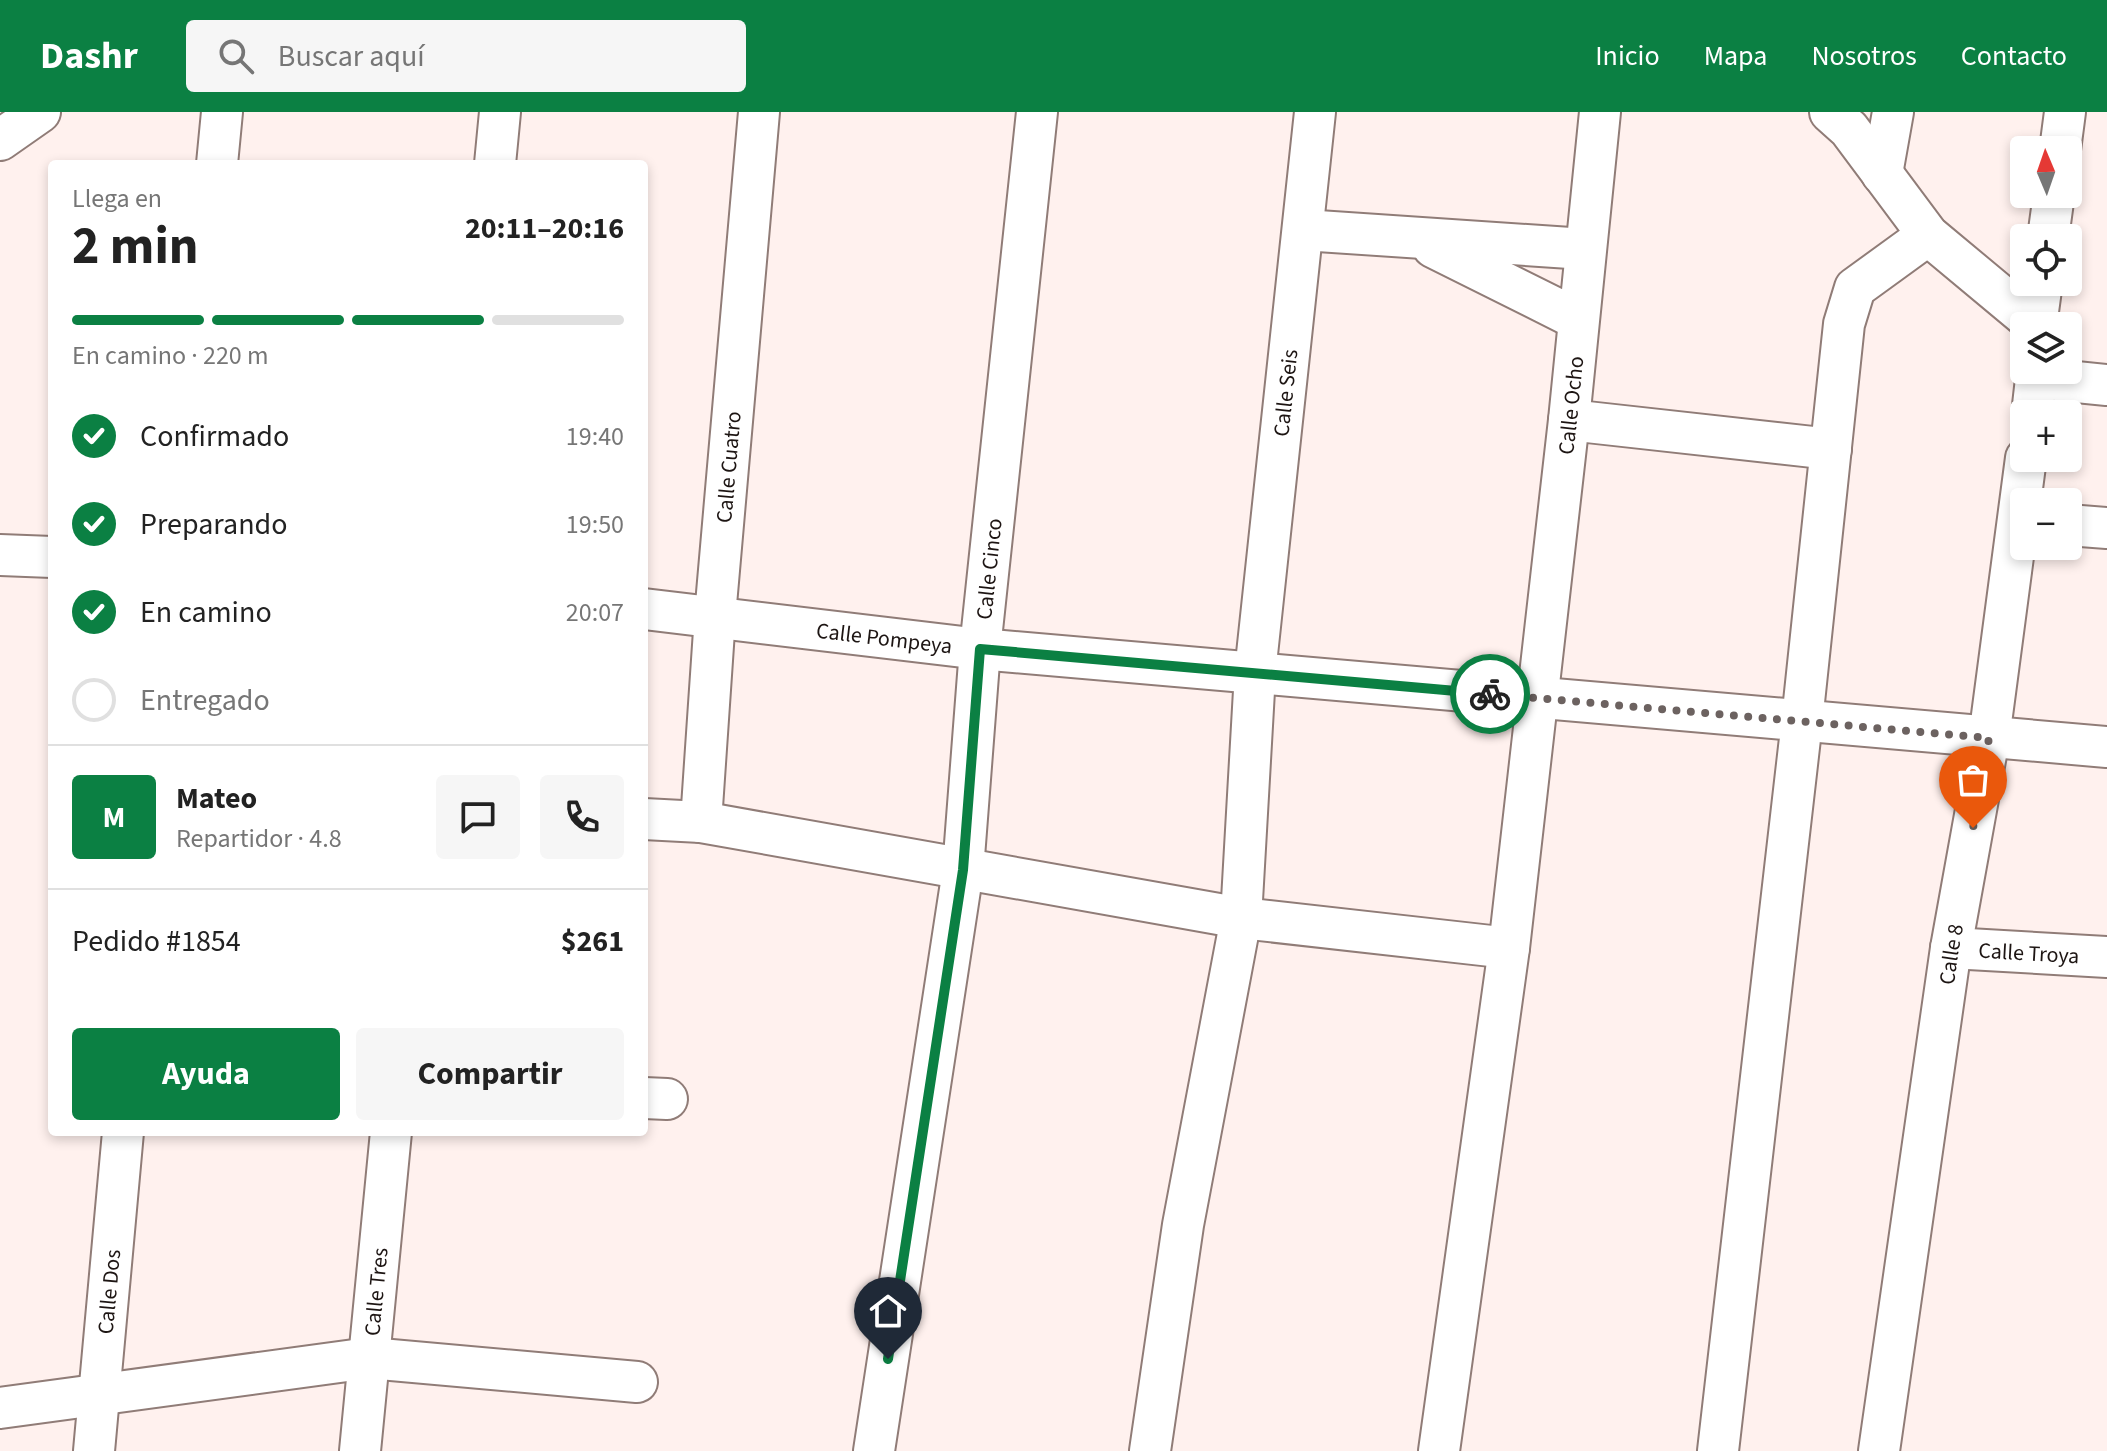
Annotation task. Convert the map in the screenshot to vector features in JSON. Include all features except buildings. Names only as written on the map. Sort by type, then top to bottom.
[{"type":"street","points":[[0,140],[40,112]]},
{"type":"street","points":[[217,160],[222,112]]},
{"type":"street","points":[[495,160],[500,112]]},
{"type":"street","name":"Calle Cuatro","points":[[701,822],[715,616],[759,112]]},
{"type":"street","name":"Calle Cinco","points":[[874,1451],[963,870],[980,649],[1037,112]]},
{"type":"street","name":"Calle Seis","points":[[1150,1451],[1183,1225],[1241,918],[1255,673],[1315,112]]},
{"type":"street","name":"Calle Ocho","points":[[1439,1451],[1509,948],[1569,420],[1600,112]]},
{"type":"street","points":[[1830,112],[1849,129],[1928,235],[2019,312]]},
{"type":"street","points":[[1882,174],[1893,112]]},
{"type":"street","points":[[2062,136],[2065,112]]},
{"type":"street","points":[[1303,230],[1585,249]]},
{"type":"street","points":[[1718,1451],[1844,324],[1855,288],[1928,235]]},
{"type":"street","points":[[1415,238],[1577,319]]},
{"type":"street","points":[[2035,387],[2107,385]]},
{"type":"street","points":[[1569,420],[1831,449]]},
{"type":"street","points":[[2082,526],[2107,528]]},
{"type":"street","points":[[0,555],[48,557]]},
{"type":"street","name":"Calle 8","points":[[1879,1451],[1951,948],[1989,738],[2015,560]]},
{"type":"street","name":"Calle Pompeya","points":[[648,609],[980,649],[2107,747]]},
{"type":"street","points":[[648,819],[701,822],[1241,918],[1509,948]]},
{"type":"street","name":"Calle Troya","points":[[1951,948],[2107,957]]},
{"type":"street","name":"Calle Dos","points":[[94,1451],[123,1136]]},
{"type":"street","name":"Calle Tres","points":[[360,1451],[391,1136]]},
{"type":"street","points":[[0,1408],[369,1358],[637,1382]]},
{"type":"way so far","points":[[1490,694],[1989,738],[1973,828]]},
{"type":"route","points":[[888,1359],[963,870],[980,649],[1490,694]]}]
